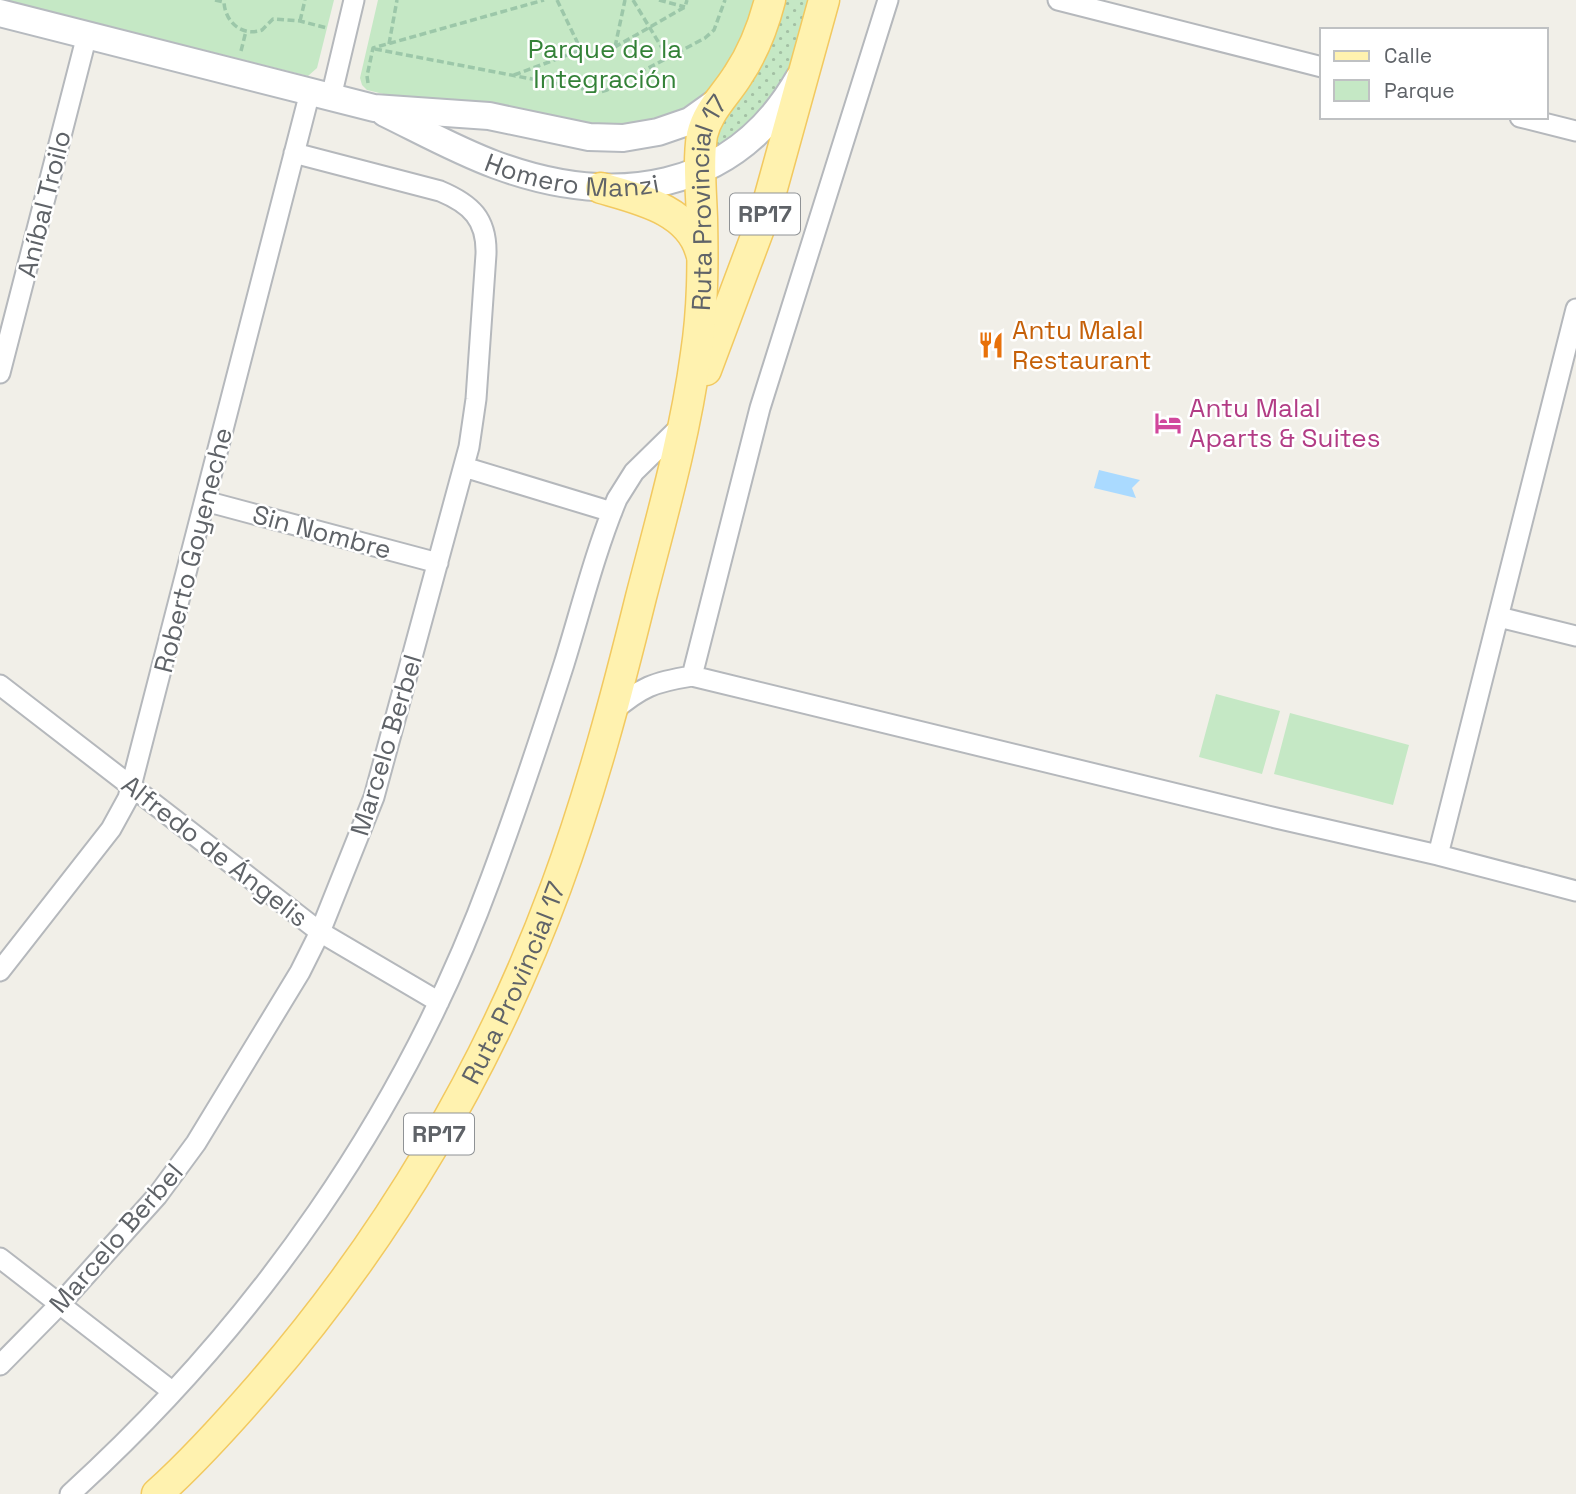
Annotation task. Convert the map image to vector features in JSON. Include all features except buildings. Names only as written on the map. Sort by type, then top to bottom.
[{"type":"main road","name":"Ruta Provincial 17","points":[[157,1494],[230,1420],[306,1332],[368,1249],[424,1160],[486,1047],[536,939],[572,841],[612,712],[685,422],[699,332],[703,259],[702,135],[705,123],[753,50],[771,0]]},
{"type":"main road","name":"Ruta Provincial 17","points":[[685,422],[766,210],[824,0]]},
{"type":"main road","name":"Homero Manzi","points":[[0,13],[321,94],[373,98],[489,116],[589,136],[623,138],[675,128],[704,113],[718,101]]},
{"type":"main road","name":"Homero Manzi","points":[[373,98],[499,166],[554,181],[601,188],[633,188],[655,185],[701,170],[732,152],[766,122],[794,86],[809,55]]},
{"type":"main road","points":[[601,188],[654,205],[674,216],[696,239],[703,259]]},
{"type":"street","name":"Roberto Goyeneche","points":[[0,971],[118,819],[132,787],[294,153],[321,94],[354,0]]},
{"type":"street","points":[[692,676],[760,408],[888,0]]},
{"type":"street","points":[[1058,0],[1320,66]]},
{"type":"street","name":"Aníbal Troilo","points":[[0,373],[87,35]]},
{"type":"street","points":[[1528,119],[1576,131]]},
{"type":"street","name":"Marcelo Berbel","points":[[0,1365],[60,1304],[157,1196],[196,1143],[289,992],[320,932],[374,797],[464,467],[473,423],[478,376],[486,243],[482,223],[461,201],[440,191],[294,153]]},
{"type":"street","points":[[1438,855],[1576,309]]},
{"type":"street","points":[[70,1494],[173,1392],[279,1267],[358,1150],[413,1055],[467,941],[509,828],[612,512],[634,472],[685,422]]},
{"type":"street","points":[[464,467],[612,512]]},
{"type":"street","name":"Sin Nombre","points":[[205,501],[438,563]]},
{"type":"street","points":[[1499,617],[1576,636]]},
{"type":"street","points":[[612,712],[634,693],[660,681],[692,676],[1438,855],[1576,891]]},
{"type":"street","name":"Alfredo de Ángelis","points":[[0,685],[320,932],[439,1002]]},
{"type":"street","points":[[0,1258],[173,1392]]},
{"type":"path","points":[[215,0],[224,2],[230,22],[246,31],[262,30],[273,19],[300,21],[327,28]]},
{"type":"path","points":[[300,21],[304,0]]},
{"type":"path","points":[[389,44],[397,0]]},
{"type":"path","points":[[373,48],[544,0]]},
{"type":"path","points":[[557,0],[581,50]]},
{"type":"path","points":[[615,47],[625,0]]},
{"type":"path","points":[[633,0],[668,58]]},
{"type":"path","points":[[659,0],[685,8]]},
{"type":"path","points":[[512,75],[581,50],[615,47],[685,8],[687,0]]},
{"type":"path","points":[[373,48],[600,92],[710,34],[725,0]]},
{"type":"path","points":[[373,48],[367,76],[373,98]]},
{"type":"green space","points":[[6,0],[334,0],[317,68],[308,76]]},
{"type":"green space","name":"Parque de la Integración","points":[[378,0],[761,0],[756,18],[713,90],[677,115],[616,129],[421,103],[367,90],[360,78]]},
{"type":"green space","points":[[782,0],[813,0],[797,52],[771,96],[737,132],[711,154],[710,147]]},
{"type":"green space","points":[[1216,694],[1280,711],[1262,774],[1199,757]]},
{"type":"green space","points":[[1290,713],[1409,745],[1393,805],[1274,774]]},
{"type":"water","points":[[1099,470],[1140,480],[1132,488],[1136,498],[1094,488]]},
{"type":"place","name":"Antu Malal Restaurant","points":[[991,345]]},
{"type":"place","name":"Antu Malal Aparts & Suites","points":[[1168,423]]}]
